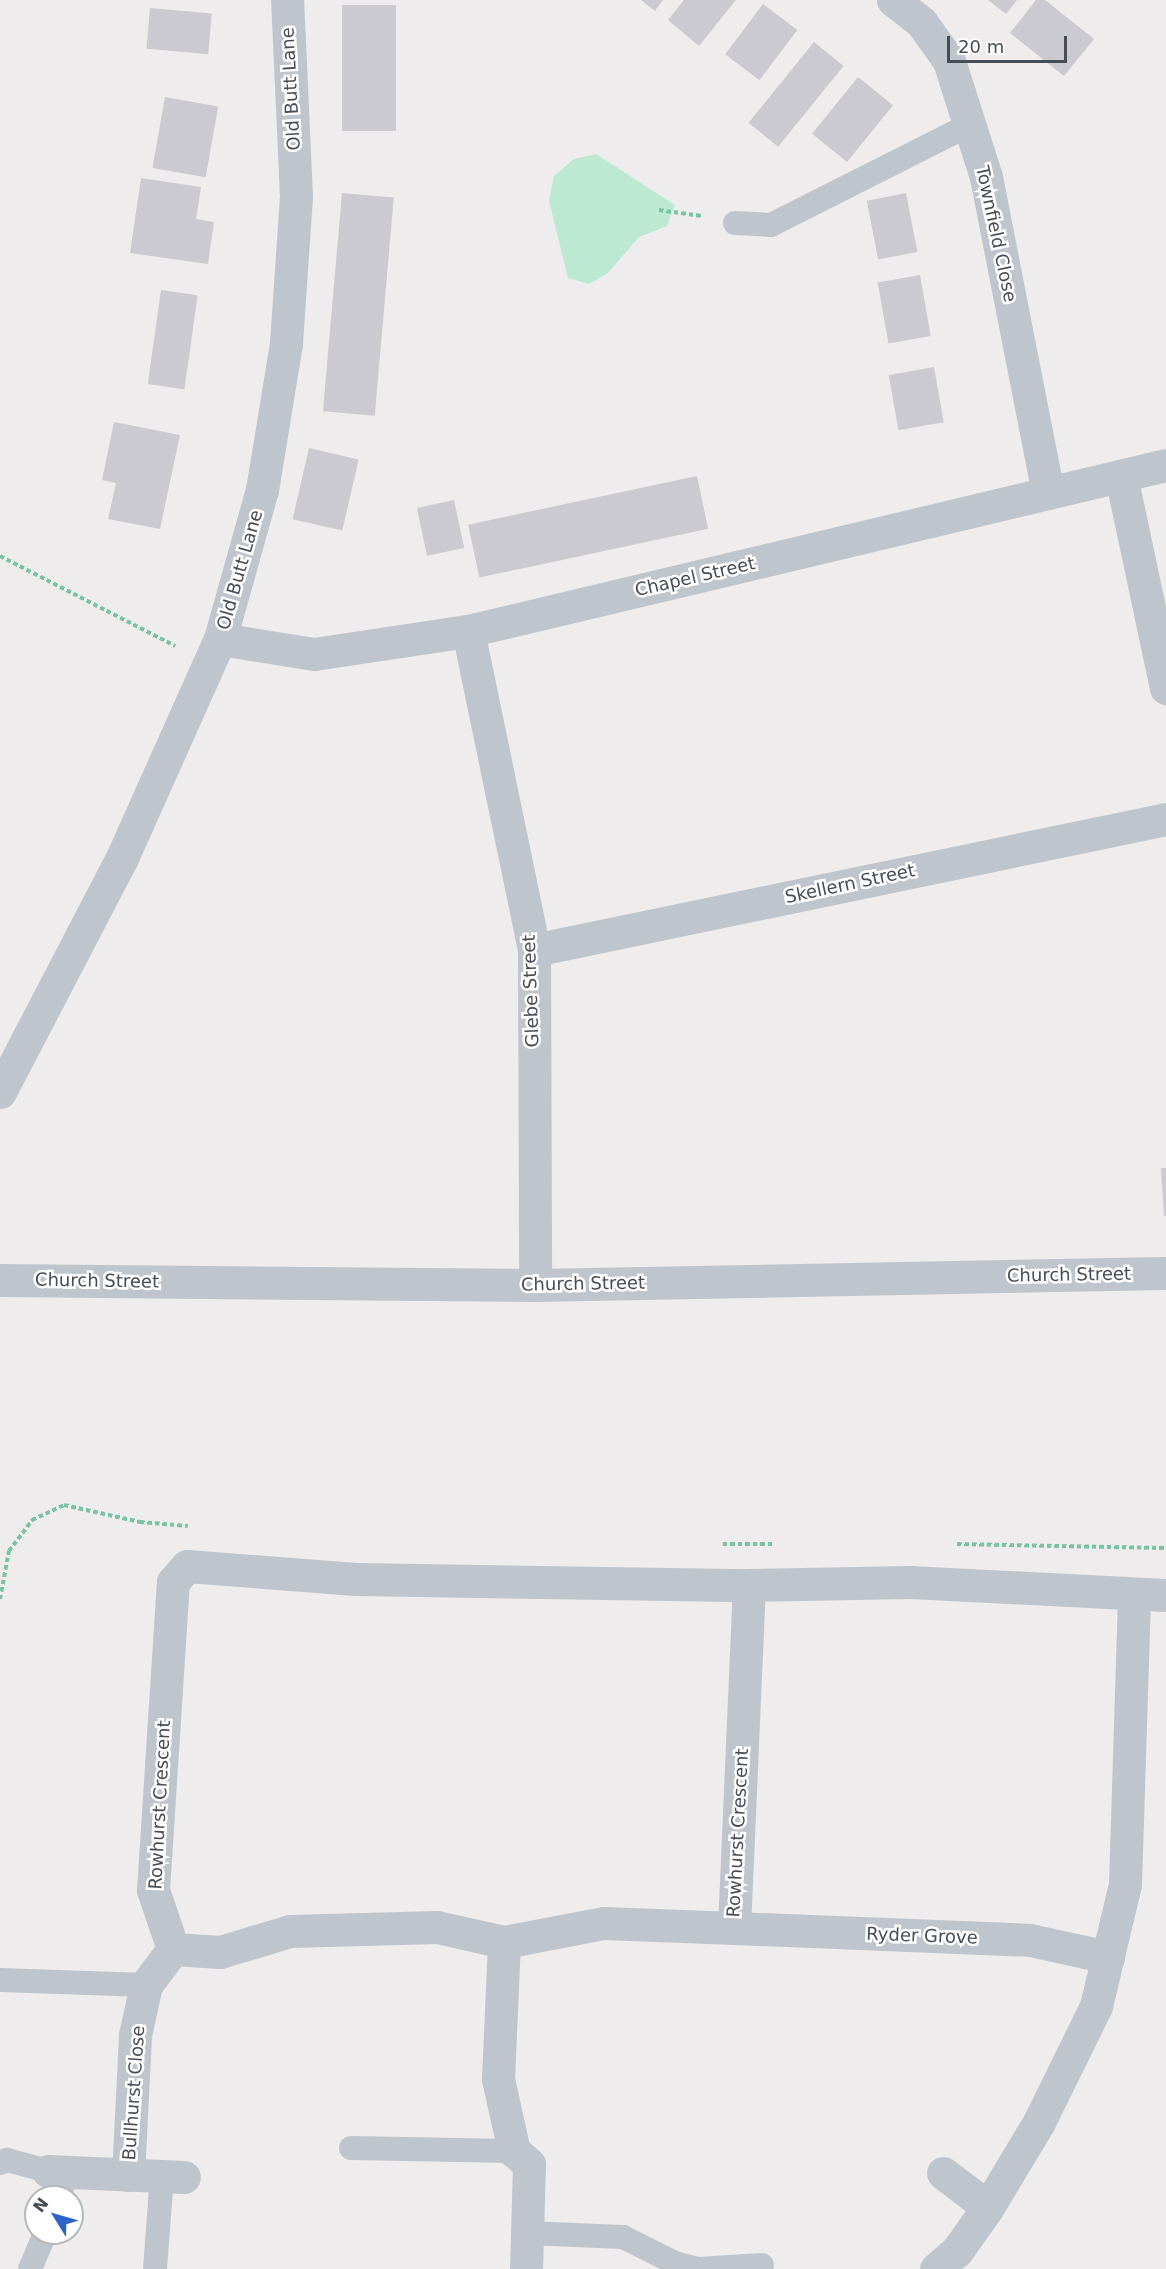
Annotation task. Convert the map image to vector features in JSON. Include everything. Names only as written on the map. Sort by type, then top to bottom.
[{"type":"street","name":"Old Butt Lane","points":[[0,1092],[121,860],[215,651],[262,490],[286,343],[296,196],[287,0]]},
{"type":"street","name":"Townfield Close","points":[[893,0],[922,23],[949,61],[986,177],[1048,493]]},
{"type":"street","name":"Chapel Street","points":[[215,651],[314,654],[468,631],[1166,465]]},
{"type":"street","points":[[1121,476],[1166,688]]},
{"type":"street","name":"Glebe Street","points":[[468,631],[534,950],[535,1285]]},
{"type":"street","name":"Skellern Street","points":[[534,950],[1166,819]]},
{"type":"street","name":"Church Street","points":[[0,1280],[535,1285],[1166,1273]]},
{"type":"street","name":"Rowhurst Crescent","points":[[749,1585],[734,1928],[604,1923],[504,1942],[437,1927],[290,1931],[219,1952],[173,1949],[153,1890],[173,1582],[187,1566],[356,1579],[749,1585],[910,1582],[1150,1595]]},
{"type":"street","points":[[936,2269],[957,2251],[988,2207],[1039,2122],[1096,2006],[1125,1884],[1150,1595]]},
{"type":"street","name":"Ryder Grove","points":[[734,1928],[1030,1940],[1108,1957]]},
{"type":"street","points":[[504,1942],[498,2079],[514,2151],[529,2164],[526,2269]]},
{"type":"street","name":"Bullhurst Close","points":[[128,2175],[135,2035],[146,1985],[173,1949]]},
{"type":"street","points":[[943,2173],[988,2207]]},
{"type":"street","name":"Bullhurst Close","points":[[58,2180],[128,2175],[173,2177]]},
{"type":"lane","points":[[735,223],[771,225],[969,124]]},
{"type":"lane","points":[[0,1980],[146,1985]]},
{"type":"lane","points":[[351,2148],[514,2151]]},
{"type":"lane","points":[[0,2163],[7,2160],[58,2180]]},
{"type":"lane","points":[[155,2269],[173,2177]]},
{"type":"lane","points":[[527,2233],[623,2237],[675,2264],[698,2269],[762,2265]]},
{"type":"lane","points":[[30,2269],[40,2245]]},
{"type":"path","points":[[659,210],[735,223]]},
{"type":"path","points":[[0,556],[215,651]]},
{"type":"path","points":[[0,1599],[9,1551],[32,1520],[64,1505],[140,1522],[197,1527]]},
{"type":"path","points":[[715,1544],[775,1544]]},
{"type":"path","points":[[954,1544],[1166,1548]]},
{"type":"green space","points":[[596,154],[675,205],[667,226],[639,237],[608,273],[589,284],[568,278],[549,201],[554,176],[574,159]]},
{"type":"building","points":[[641,0],[663,0],[655,11]]},
{"type":"building","points":[[684,0],[736,0],[699,46],[668,20]]},
{"type":"building","points":[[988,0],[1017,0],[1006,14]]},
{"type":"building","points":[[1036,0],[1045,0],[1094,39],[1064,76],[1010,33]]},
{"type":"building","points":[[763,4],[797,30],[759,80],[725,54]]},
{"type":"building","points":[[342,5],[396,5],[396,131],[342,131]]},
{"type":"building","points":[[150,8],[212,13],[208,54],[146,49]]},
{"type":"building","points":[[814,42],[844,66],[778,147],[749,123]]},
{"type":"building","points":[[858,77],[893,105],[847,162],[812,134]]},
{"type":"building","points":[[165,97],[218,106],[206,177],[152,168]]},
{"type":"building","points":[[141,178],[201,187],[196,219],[214,222],[208,264],[130,253]]},
{"type":"building","points":[[342,193],[394,198],[375,416],[323,411]]},
{"type":"building","points":[[906,193],[917,252],[878,260],[867,201]]},
{"type":"building","points":[[920,275],[931,336],[888,344],[878,282]]},
{"type":"building","points":[[161,290],[198,295],[184,389],[148,384]]},
{"type":"building","points":[[934,367],[944,422],[898,430],[889,375]]},
{"type":"building","points":[[114,422],[180,435],[160,529],[108,519],[116,483],[102,480]]},
{"type":"building","points":[[309,448],[359,459],[342,531],[293,519]]},
{"type":"building","points":[[697,476],[708,529],[479,577],[468,525]]},
{"type":"building","points":[[454,500],[464,548],[427,556],[417,508]]},
{"type":"building","points":[[1161,1168],[1166,1168],[1166,1216],[1164,1216]]}]
